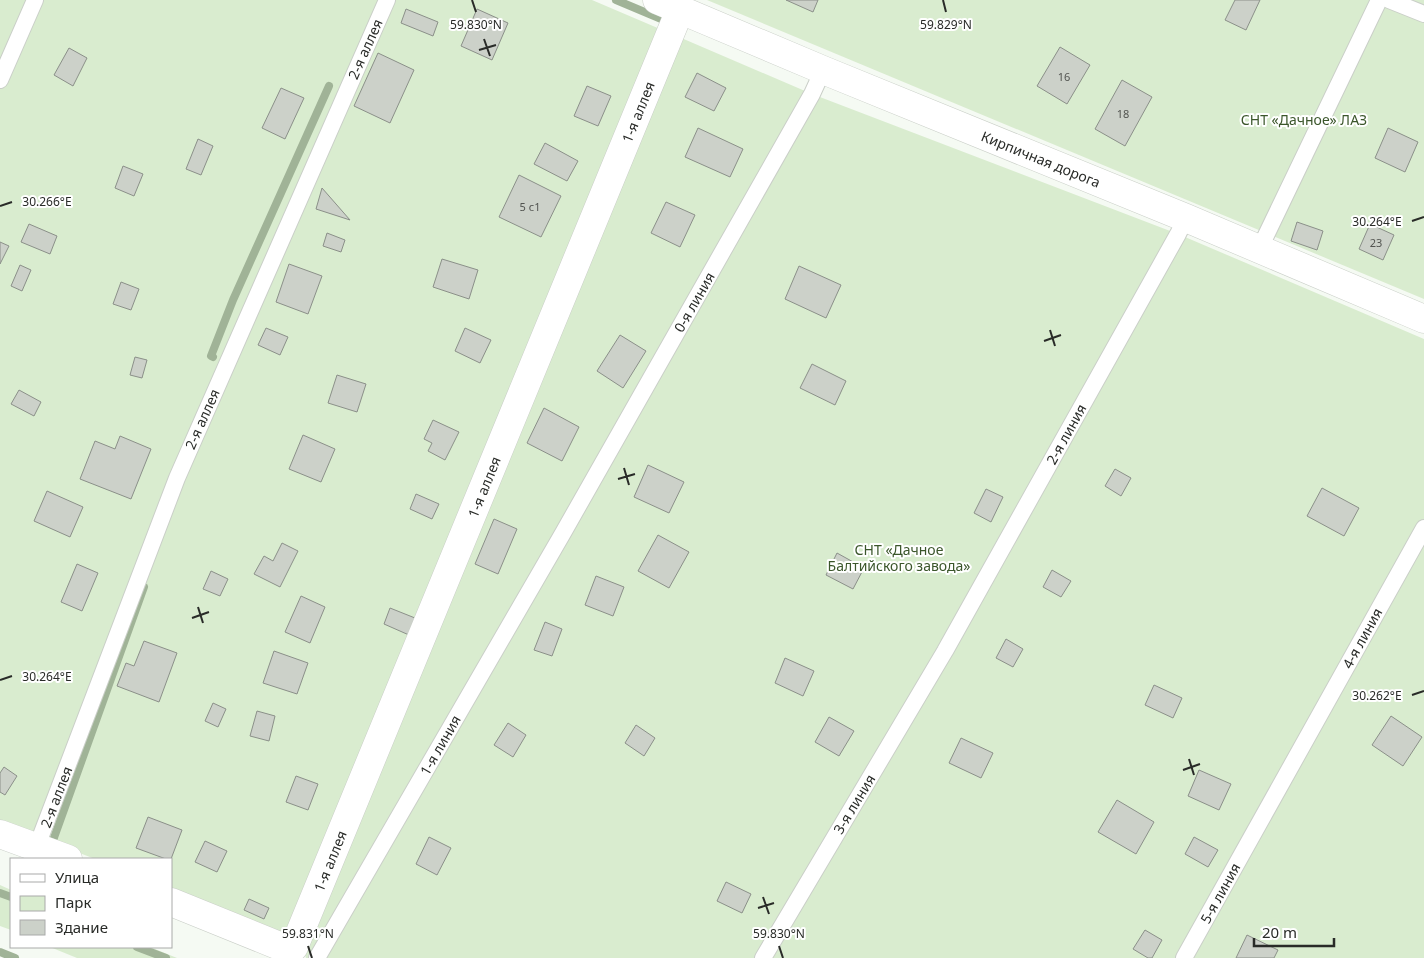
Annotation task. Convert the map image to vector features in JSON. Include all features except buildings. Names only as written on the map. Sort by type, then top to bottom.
[{"type":"street","name":"Кирпичная дорога","points":[[669,5],[1186,218],[1424,319]]},
{"type":"street","name":"1-я аллея","points":[[172,902],[277,945],[294,947],[669,5]]},
{"type":"street","points":[[0,834],[66,858]]},
{"type":"lane","points":[[0,80],[35,0]]},
{"type":"lane","name":"2-я аллея","points":[[37,846],[177,478],[387,0]]},
{"type":"lane","points":[[1259,250],[1379,0]]},
{"type":"lane","points":[[1388,0],[1424,14]]},
{"type":"lane","name":"0-я линия","points":[[563,533],[812,94],[823,70]]},
{"type":"lane","name":"2-я линия","points":[[945,651],[1186,218]]},
{"type":"lane","name":"4-я линия","points":[[1256,828],[1424,528]]},
{"type":"lane","name":"1-я линия","points":[[317,958],[563,533]]},
{"type":"lane","name":"3-я линия","points":[[764,958],[945,651]]},
{"type":"lane","name":"5-я линия","points":[[1184,958],[1256,828]]},
{"type":"green space","points":[[0,0],[592,0],[660,29],[288,939],[172,891],[172,858],[92,858],[0,822]]},
{"type":"green space","name":"СНТ «Дачное» ЛАЗ","points":[[707,0],[1424,0],[1424,299]]},
{"type":"green space","name":"СНТ «Дачное Балтийского завода»","points":[[679,37],[812,94],[1178,234],[1424,339],[1424,958],[306,958],[304,951]]},
{"type":"green space","points":[[0,885],[10,890],[10,930],[0,926]]},
{"type":"green space","points":[[52,948],[152,948],[177,958],[77,958]]},
{"type":"waterway","points":[[616,0],[666,21]]},
{"type":"waterway","points":[[213,357],[211,356],[233,300],[329,86]]},
{"type":"waterway","points":[[51,846],[144,587]]},
{"type":"waterway","points":[[0,893],[10,897]]},
{"type":"waterway","points":[[140,948],[166,958]]},
{"type":"waterway","points":[[0,952],[15,958]]}]
